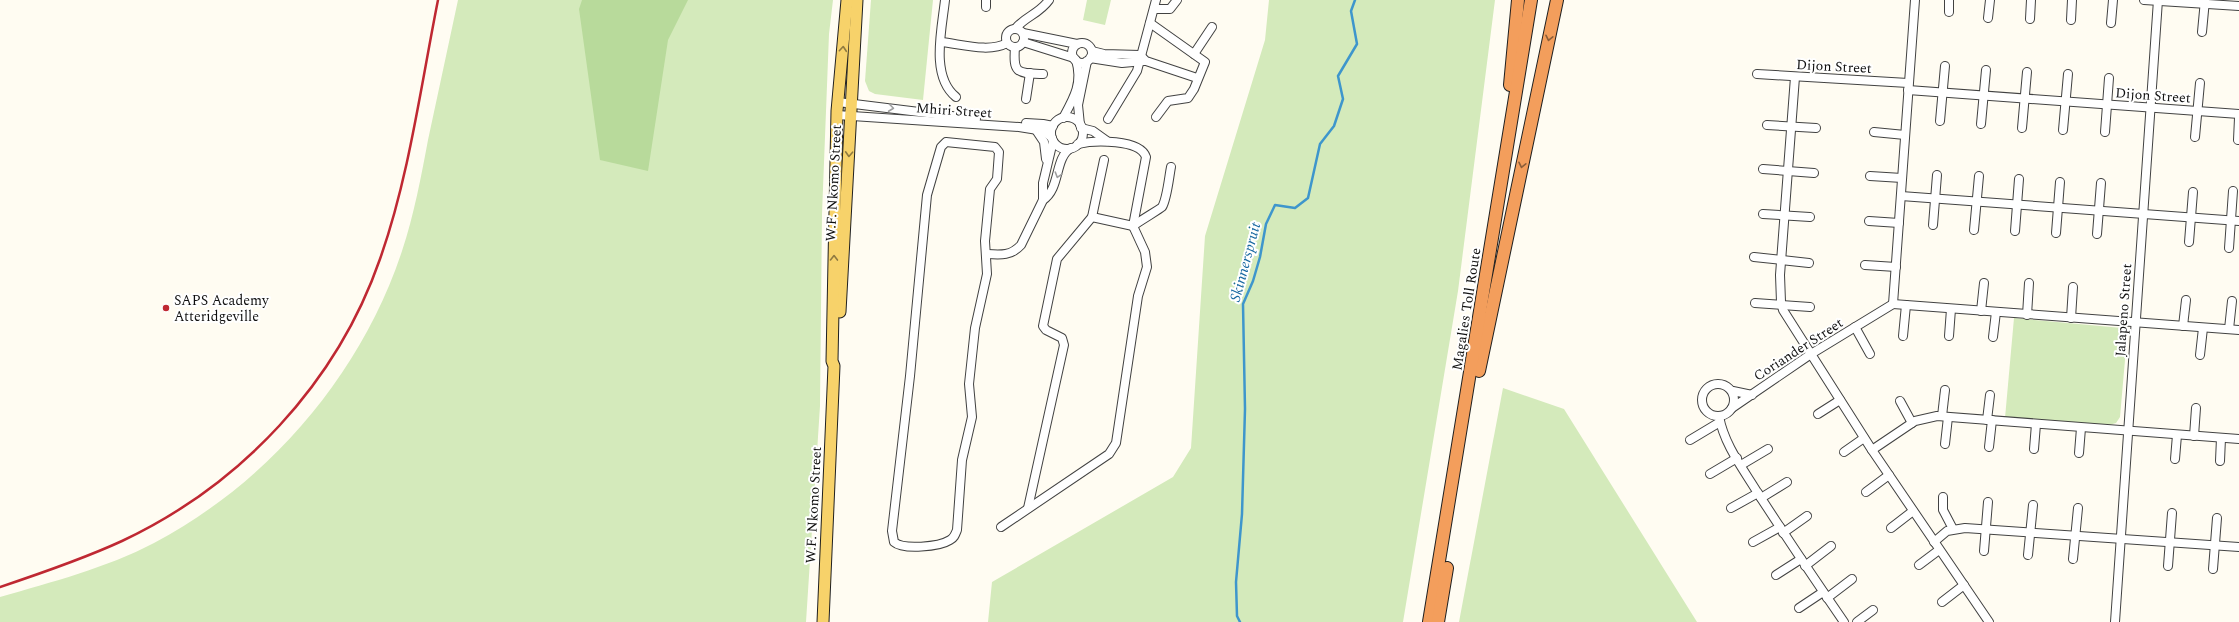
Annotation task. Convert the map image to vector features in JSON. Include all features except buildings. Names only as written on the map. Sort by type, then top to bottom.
[{"type":"highway","points":[[1476,371],[1503,146],[1518,0]]},
{"type":"highway","name":"Magalies Toll Route","points":[[1438,622],[1532,0]]},
{"type":"highway","name":"Magalies Toll Route","points":[[1429,622],[1476,371],[1540,0]]},
{"type":"highway","points":[[1476,371],[1557,0]]},
{"type":"main road","name":"W.F. Nkomo Street","points":[[822,622],[834,366],[832,361],[837,115],[847,0]]},
{"type":"main road","name":"W.F. Nkomo Street","points":[[834,366],[837,361],[839,342],[857,0]]},
{"type":"street","points":[[945,0],[941,42],[942,75],[945,85],[956,97]]},
{"type":"street","points":[[1023,42],[1020,31],[1023,20],[1037,13],[1049,0]]},
{"type":"street","points":[[1108,119],[1137,71],[1142,59],[1156,0]]},
{"type":"street","points":[[1154,9],[1170,9],[1177,0]]},
{"type":"street","points":[[1915,0],[1893,304],[2239,330]]},
{"type":"street","points":[[1948,12],[1949,0]]},
{"type":"street","points":[[1988,18],[1990,0]]},
{"type":"street","points":[[2030,18],[2031,0]]},
{"type":"street","points":[[2071,20],[2072,0]]},
{"type":"street","points":[[2112,23],[2113,0]]},
{"type":"street","points":[[2144,0],[2205,2],[2239,6]]},
{"type":"street","name":"Jalapeno Street","points":[[2115,622],[2142,214],[2158,0]]},
{"type":"street","points":[[2202,32],[2205,2]]},
{"type":"street","points":[[1150,23],[1205,62],[1197,78],[1194,89],[1188,98],[1168,101],[1156,117]]},
{"type":"street","points":[[1194,54],[1212,27]]},
{"type":"street","points":[[986,254],[1009,254],[1016,251],[1027,234],[1043,200],[1053,190],[1063,157],[1075,146],[1082,136],[1078,105],[1090,57],[1086,44],[1077,44],[1010,29],[1006,34],[1007,43]]},
{"type":"street","points":[[1049,50],[1052,39]]},
{"type":"street","points":[[941,42],[991,47],[1000,47],[1007,43]]},
{"type":"street","points":[[1015,47],[1023,42],[1081,62],[1090,57],[1142,59],[1197,78]]},
{"type":"street","points":[[1007,43],[1015,47]]},
{"type":"street","points":[[1043,200],[1043,183],[1052,140],[1053,126],[1063,118],[1076,93],[1080,79],[1073,49],[1077,44]]},
{"type":"street","points":[[1015,47],[1014,66],[1016,70],[1021,73],[1043,74]]},
{"type":"street","points":[[1940,121],[1945,66]]},
{"type":"street","points":[[1981,124],[1986,70]]},
{"type":"street","points":[[2022,128],[2027,72]]},
{"type":"street","points":[[1026,99],[1030,73]]},
{"type":"street","name":"Dijon Street","points":[[1757,74],[1908,87],[1942,93],[2239,114]]},
{"type":"street","points":[[2063,130],[2068,74]]},
{"type":"street","points":[[1795,77],[1793,127],[1780,292],[1782,305],[1788,319],[1864,438],[1989,622]]},
{"type":"street","name":"Dijon Street","points":[[2105,132],[2109,78]]},
{"type":"street","name":"Dijon Street","points":[[2195,137],[2200,83]]},
{"type":"street","name":"Mhiri Street","points":[[838,102],[1053,126]]},
{"type":"street","name":"Mhiri Street","points":[[837,115],[973,123],[1036,130],[1046,132],[1052,140]]},
{"type":"street","points":[[1063,118],[1073,118],[1081,126],[1093,131],[1108,141]]},
{"type":"street","points":[[2238,140],[2239,118]]},
{"type":"street","points":[[1767,125],[1816,128]]},
{"type":"street","points":[[1036,130],[1047,149],[1046,169]]},
{"type":"street","points":[[1874,132],[1905,135]]},
{"type":"street","points":[[1002,527],[1109,454],[1116,443],[1138,296],[1147,267],[1145,252],[1133,226],[1146,157],[1143,151],[1138,148],[1108,141],[1090,141],[1063,148],[1052,140]]},
{"type":"street","points":[[946,142],[995,147],[999,152],[997,179],[990,189],[985,241],[986,254],[987,274],[975,328],[970,373],[972,417],[962,460],[955,536],[946,542],[909,548],[898,546],[894,542],[892,531],[910,376],[927,194],[942,147],[946,142]]},
{"type":"street","points":[[1028,508],[1064,345],[1062,338],[1046,330],[1043,326],[1058,259],[1092,217],[1104,160]]},
{"type":"street","points":[[1092,217],[1133,226],[1162,206],[1171,167]]},
{"type":"street","points":[[1763,169],[1814,173]]},
{"type":"street","points":[[1933,225],[1937,175]]},
{"type":"street","points":[[1870,176],[1902,178]]},
{"type":"street","points":[[1974,230],[1979,176]]},
{"type":"street","points":[[2015,231],[2019,179]]},
{"type":"street","points":[[2056,233],[2060,182]]},
{"type":"street","points":[[2097,234],[2101,183]]},
{"type":"street","points":[[2229,248],[2235,221],[2233,191]]},
{"type":"street","points":[[2189,242],[2193,192]]},
{"type":"street","points":[[1901,196],[2235,221]]},
{"type":"street","points":[[1763,214],[1810,217]]},
{"type":"street","points":[[1869,221],[1899,223]]},
{"type":"street","points":[[1754,257],[1808,263]]},
{"type":"street","points":[[1865,265],[1896,267]]},
{"type":"street","points":[[1982,311],[1984,283]]},
{"type":"street","points":[[2027,315],[2029,283]]},
{"type":"street","points":[[2071,318],[2073,287]]},
{"type":"street","points":[[2183,326],[2186,300]]},
{"type":"street","points":[[2229,329],[2232,301]]},
{"type":"street","points":[[1755,303],[1810,307]]},
{"type":"street","name":"Coriander Street","points":[[1733,391],[1752,395],[1811,354],[1893,304]]},
{"type":"street","points":[[1903,336],[1906,305]]},
{"type":"street","points":[[1949,336],[1951,309]]},
{"type":"street","points":[[1993,336],[1996,312]]},
{"type":"street","name":"Coriander Street","points":[[1855,327],[1870,354]]},
{"type":"street","points":[[2200,355],[2202,328]]},
{"type":"street","points":[[1720,419],[1706,412],[1702,405],[1702,395],[1707,388],[1715,384],[1723,384],[1733,391],[1734,399],[1732,408]]},
{"type":"street","points":[[1945,390],[1945,444]]},
{"type":"street","points":[[1690,440],[1720,419],[1732,408],[1752,395]]},
{"type":"street","points":[[1989,447],[1990,395]]},
{"type":"street","points":[[1818,414],[1840,400]]},
{"type":"street","points":[[1900,401],[1912,423]]},
{"type":"street","points":[[2194,436],[2196,408]]},
{"type":"street","points":[[1872,450],[1912,423],[1926,417],[1945,416],[2128,432],[2239,439]]},
{"type":"street","points":[[1720,419],[1722,432],[1739,462],[1781,530],[1844,622]]},
{"type":"street","points":[[2034,449],[2036,424]]},
{"type":"street","points":[[2079,453],[2081,428]]},
{"type":"street","points":[[2175,459],[2177,435]]},
{"type":"street","points":[[1844,452],[1864,438]]},
{"type":"street","points":[[2220,461],[2221,438]]},
{"type":"street","points":[[1710,474],[1768,449]]},
{"type":"street","points":[[1866,492],[1889,475]]},
{"type":"street","points":[[1732,508],[1787,482]]},
{"type":"street","points":[[1943,497],[1943,510],[1953,529]]},
{"type":"street","points":[[1984,551],[1988,502]]},
{"type":"street","points":[[2028,555],[2034,505]]},
{"type":"street","points":[[2074,559],[2078,508]]},
{"type":"street","points":[[1891,528],[1913,511]]},
{"type":"street","points":[[2168,566],[2172,513]]},
{"type":"street","points":[[1753,542],[1781,530],[1807,516]]},
{"type":"street","points":[[2213,569],[2217,518]]},
{"type":"street","points":[[1934,542],[1953,529],[1985,529],[2239,547]]},
{"type":"street","points":[[1776,575],[1831,546]]},
{"type":"street","points":[[1919,565],[1939,550]]},
{"type":"street","points":[[1799,608],[1852,579]]},
{"type":"street","points":[[1942,602],[1964,586]]},
{"type":"street","points":[[1857,622],[1873,610]]},
{"type":"green space","points":[[458,0],[833,0],[829,34],[822,214],[820,406],[806,622],[0,622],[0,597],[78,574],[117,560],[154,543],[196,518],[236,489],[272,456],[306,421],[336,382],[362,340],[384,297],[402,251],[417,196]]},
{"type":"green space","points":[[582,0],[688,0],[668,40],[648,171],[600,160],[579,9]]},
{"type":"green space","points":[[871,0],[933,0],[923,100],[875,94],[869,91],[865,81]]},
{"type":"green space","points":[[1087,0],[1111,0],[1105,25],[1083,20]]},
{"type":"green space","points":[[1269,0],[1495,0],[1458,291],[1403,622],[988,622],[992,582],[1173,477],[1191,448],[1205,236],[1265,40]]},
{"type":"green space","points":[[2014,318],[2122,328],[2127,337],[2120,417],[2116,423],[2109,425],[2005,418]]},
{"type":"green space","points":[[1503,388],[1564,409],[1697,622],[1459,622]]},
{"type":"waterway","name":"Skinnerspruit","points":[[1240,622],[1237,616],[1236,582],[1242,514],[1245,409],[1243,304],[1253,281],[1260,257],[1266,224],[1275,205],[1295,208],[1308,198],[1320,144],[1334,126],[1343,99],[1338,76],[1357,44],[1351,11],[1355,0]]},
{"type":"railway","points":[[0,587],[92,554],[122,541],[165,518],[206,491],[245,460],[280,426],[311,388],[338,348],[361,304],[380,259],[390,228],[407,163],[438,0]]},
{"type":"place","name":"SAPS Academy Atteridgeville","points":[[166,308]]}]
